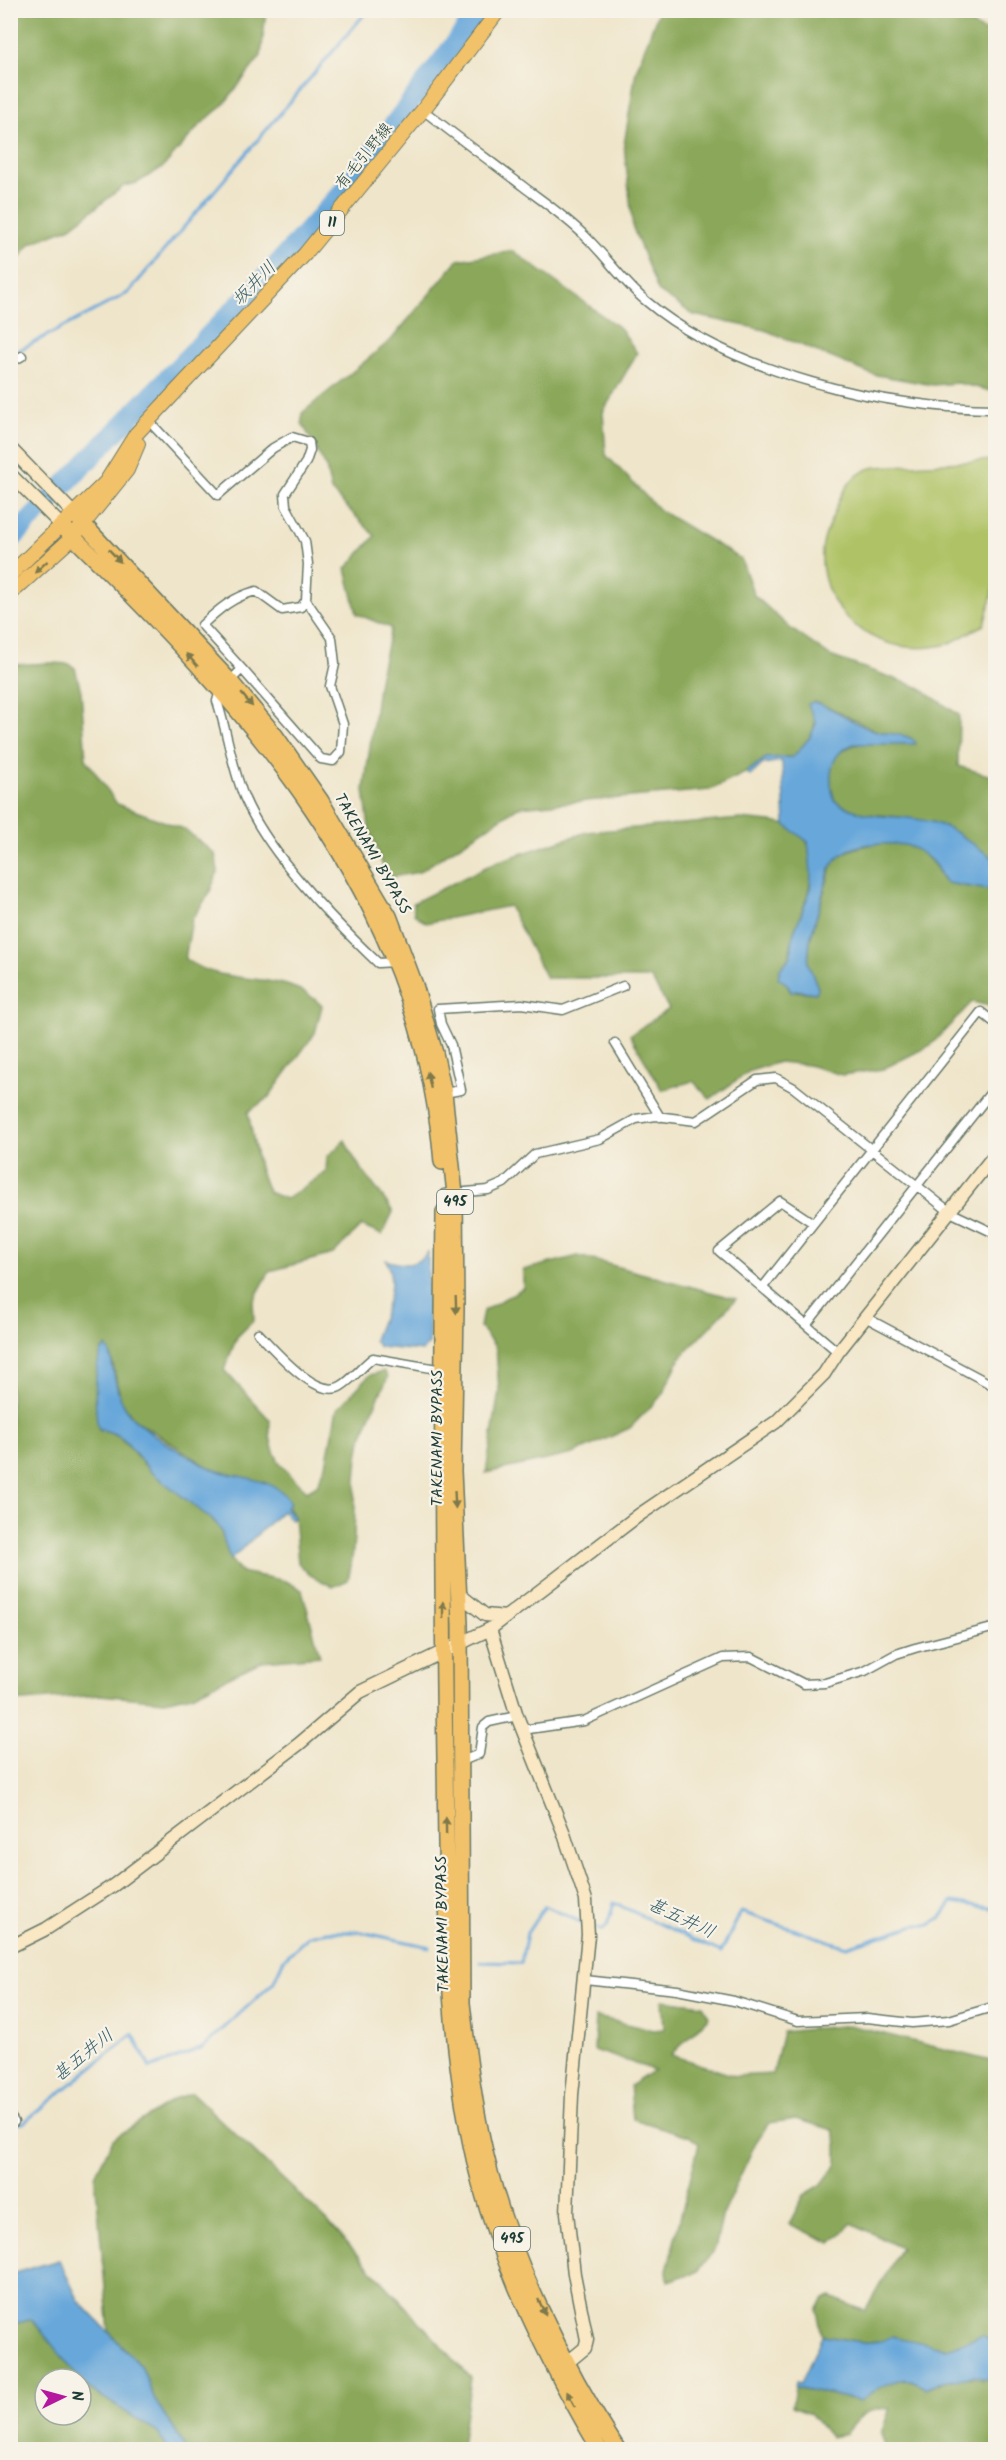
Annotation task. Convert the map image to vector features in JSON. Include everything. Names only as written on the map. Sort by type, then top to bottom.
[{"type":"highway","name":"TAKENAMI BYPASS","points":[[79,519],[225,686],[310,804],[358,883],[395,962],[410,1006],[432,1096],[449,1194],[441,1475],[451,2005],[468,2127],[481,2184],[498,2238],[570,2398],[600,2450]]},
{"type":"highway","name":"TAKENAMI BYPASS","points":[[62,526],[275,735],[321,801],[389,916],[424,1013],[444,1093],[456,1310],[453,1471],[460,1645],[462,2003],[474,2097],[486,2157],[509,2233],[524,2271],[568,2362],[618,2450]]},
{"type":"main road","name":"有毛引野線","points":[[10,594],[73,537],[79,519],[106,482],[136,434],[304,254],[423,110],[498,10]]},
{"type":"main road","name":"有毛引野線","points":[[10,575],[62,526],[79,519]]},
{"type":"street","points":[[423,110],[584,234],[645,301],[700,338],[742,358],[848,391],[945,406],[996,409]]},
{"type":"street","points":[[10,363],[22,356]]},
{"type":"street","points":[[148,420],[218,495],[273,448],[292,436],[309,442],[310,450],[306,462],[285,494],[286,506],[305,541],[308,564],[306,600],[301,607],[282,610],[256,591],[239,596],[222,605],[202,625],[321,759],[333,761],[341,752],[343,724],[330,686],[334,664],[332,638],[306,600]]},
{"type":"street","points":[[10,448],[79,519]]},
{"type":"street","points":[[10,474],[62,526]]},
{"type":"street","points":[[242,669],[225,686],[217,701],[244,798],[260,826],[290,867],[346,933],[378,963],[395,962]]},
{"type":"street","points":[[444,1093],[461,1090],[452,1045],[441,1024],[438,1009],[522,1004],[563,1010],[623,986]]},
{"type":"street","points":[[763,1287],[981,1012],[996,1023]]},
{"type":"street","points":[[615,1043],[660,1117]]},
{"type":"street","points":[[449,1194],[488,1190],[504,1183],[535,1154],[600,1139],[636,1119],[660,1117],[696,1121],[757,1080],[776,1077],[794,1088],[950,1212],[996,1234]]},
{"type":"street","points":[[807,1324],[996,1086]]},
{"type":"street","points":[[10,1947],[46,1929],[114,1885],[299,1744],[360,1692],[490,1629],[639,1515],[776,1422],[824,1374],[865,1317],[996,1153]]},
{"type":"street","points":[[813,1224],[780,1201],[720,1251],[838,1352]]},
{"type":"street","points":[[865,1317],[996,1387]]},
{"type":"street","points":[[258,1333],[312,1385],[328,1389],[340,1388],[373,1358],[443,1370]]},
{"type":"street","points":[[459,1594],[485,1615],[506,1617]]},
{"type":"street","points":[[522,1730],[584,1720],[723,1658],[751,1657],[804,1684],[825,1683],[865,1671],[896,1654],[996,1628]]},
{"type":"street","points":[[490,1629],[517,1716],[586,1900],[588,1935],[572,2095],[567,2213],[587,2340],[585,2348],[568,2362]]},
{"type":"street","points":[[460,1762],[479,1754],[483,1727],[489,1722],[517,1716]]},
{"type":"street","points":[[585,1980],[677,1990],[723,1999],[798,2021],[867,2018],[912,2023],[949,2020],[996,2006]]},
{"type":"green space","points":[[11,10],[266,11],[261,56],[224,104],[199,126],[163,167],[137,183],[124,186],[71,227],[31,243],[11,268]]},
{"type":"green space","points":[[659,10],[943,11],[995,36],[995,392],[958,383],[933,385],[871,374],[765,330],[694,315],[658,291],[633,228],[624,145],[636,71]]},
{"type":"green space","points":[[513,251],[621,329],[637,353],[603,412],[606,455],[659,510],[741,559],[754,595],[790,628],[830,656],[918,687],[959,715],[958,766],[995,777],[995,859],[931,824],[896,816],[863,813],[835,801],[830,781],[831,767],[836,756],[845,749],[858,744],[903,736],[890,735],[868,727],[825,705],[813,702],[815,719],[812,732],[793,757],[766,758],[747,772],[710,790],[518,807],[419,872],[387,878],[369,827],[364,790],[379,680],[391,628],[357,614],[346,569],[375,536],[331,491],[326,467],[302,423],[302,413],[391,340],[458,260]]},
{"type":"green space","points":[[995,460],[995,583],[984,625],[947,644],[923,648],[900,646],[879,640],[859,629],[843,614],[831,596],[824,574],[822,550],[825,535],[845,489],[855,477],[876,467]]},
{"type":"green space","points":[[69,664],[75,668],[81,691],[86,759],[117,804],[184,829],[215,854],[218,871],[209,894],[192,919],[185,959],[219,974],[274,982],[291,987],[308,994],[322,1006],[315,1033],[268,1098],[248,1112],[259,1168],[268,1192],[286,1199],[326,1172],[327,1157],[345,1140],[361,1168],[393,1212],[382,1235],[361,1226],[333,1254],[270,1271],[253,1302],[254,1320],[237,1337],[224,1370],[270,1420],[271,1443],[278,1460],[307,1491],[317,1485],[326,1465],[337,1409],[370,1375],[384,1371],[388,1377],[360,1446],[357,1463],[353,1547],[348,1580],[333,1587],[310,1575],[298,1563],[294,1517],[274,1487],[211,1469],[134,1419],[121,1400],[110,1352],[102,1350],[95,1396],[100,1431],[118,1435],[151,1472],[215,1522],[220,1528],[230,1559],[241,1572],[286,1581],[302,1590],[320,1656],[262,1661],[192,1695],[164,1701],[100,1695],[11,1702],[10,665]]},
{"type":"green space","points":[[741,819],[783,824],[798,831],[807,842],[811,856],[812,872],[805,904],[794,932],[789,956],[780,970],[790,991],[816,993],[818,988],[808,963],[810,940],[833,861],[859,847],[893,842],[912,846],[925,855],[946,882],[995,891],[995,1007],[972,1002],[931,1045],[883,1069],[842,1075],[808,1065],[779,1062],[750,1071],[710,1099],[693,1081],[662,1090],[630,1035],[669,1009],[651,978],[546,978],[509,906],[426,923],[414,914],[413,903],[496,862],[587,832]]},
{"type":"green space","points":[[578,1256],[736,1299],[680,1358],[662,1395],[630,1428],[573,1454],[486,1473],[499,1391],[496,1348],[480,1327],[483,1311],[523,1288],[523,1270]]},
{"type":"green space","points":[[662,2000],[703,2005],[709,2017],[671,2055],[735,2076],[773,2074],[783,2032],[849,2025],[995,2062],[995,2449],[886,2449],[881,2433],[890,2409],[869,2411],[859,2418],[845,2434],[830,2437],[810,2413],[792,2406],[795,2387],[860,2401],[875,2390],[901,2380],[917,2383],[925,2389],[961,2378],[982,2380],[983,2335],[947,2348],[862,2342],[822,2336],[817,2310],[824,2299],[831,2297],[865,2311],[901,2248],[852,2223],[832,2243],[789,2224],[804,2195],[821,2185],[837,2164],[837,2143],[833,2130],[796,2119],[769,2123],[756,2142],[723,2213],[715,2249],[698,2271],[668,2281],[667,2270],[699,2144],[689,2136],[633,2119],[630,2086],[654,2070],[594,2050],[596,2017],[653,2030],[664,2029]]},
{"type":"green space","points":[[192,2093],[329,2223],[471,2378],[461,2446],[464,2449],[187,2449],[156,2402],[141,2366],[109,2332],[95,2176],[113,2139],[176,2098]]},
{"type":"green space","points":[[32,2319],[70,2367],[33,2367],[33,2427],[93,2427],[93,2389],[158,2433],[168,2449],[11,2450],[11,2325]]},
{"type":"water","points":[[813,702],[865,727],[910,738],[916,744],[854,744],[846,748],[839,753],[832,767],[831,784],[835,801],[848,808],[872,815],[922,820],[951,830],[995,859],[995,891],[947,883],[928,858],[905,845],[872,844],[851,849],[835,861],[829,871],[810,940],[808,963],[818,988],[816,993],[796,990],[792,993],[786,983],[778,978],[780,969],[791,956],[793,935],[810,891],[808,842],[785,825],[782,761],[763,764],[750,776],[747,772],[766,758],[793,757],[810,737],[816,724],[808,704]]},
{"type":"water","points":[[428,1252],[429,1344],[422,1351],[379,1347],[374,1340],[388,1300],[391,1281],[386,1260],[409,1264],[419,1260]]},
{"type":"water","points":[[106,1346],[110,1352],[120,1396],[132,1417],[166,1443],[204,1465],[277,1488],[285,1494],[290,1503],[286,1508],[294,1517],[291,1520],[282,1511],[230,1560],[220,1528],[215,1522],[151,1472],[118,1435],[98,1428],[96,1397],[98,1361]]},
{"type":"water","points":[[59,2260],[79,2301],[141,2366],[156,2402],[187,2449],[168,2449],[158,2433],[93,2391],[93,2367],[70,2367],[32,2319],[11,2325],[11,2274]]},
{"type":"water","points":[[983,2335],[992,2342],[994,2379],[991,2380],[974,2376],[939,2383],[925,2389],[910,2380],[901,2380],[875,2390],[861,2401],[795,2387],[796,2382],[801,2383],[822,2336],[858,2342],[876,2342],[892,2336],[947,2348]]},
{"type":"waterway","points":[[10,355],[128,293],[368,10]]},
{"type":"waterway","name":"坂井川","points":[[10,541],[274,268],[344,190],[480,10]]},
{"type":"waterway","name":"甚五井川","points":[[592,1926],[602,1930],[607,1926],[614,1903],[721,1952],[741,1912],[847,1947],[915,1925],[930,1925],[940,1919],[952,1902],[996,1909]]},
{"type":"waterway","name":"甚五井川","points":[[480,1962],[521,1963],[527,1933],[545,1906],[583,1923]]},
{"type":"waterway","name":"甚五井川","points":[[10,2124],[23,2123],[133,2034],[150,2068],[201,2049],[273,1983],[284,1959],[309,1936],[327,1932],[361,1932],[430,1947]]}]
